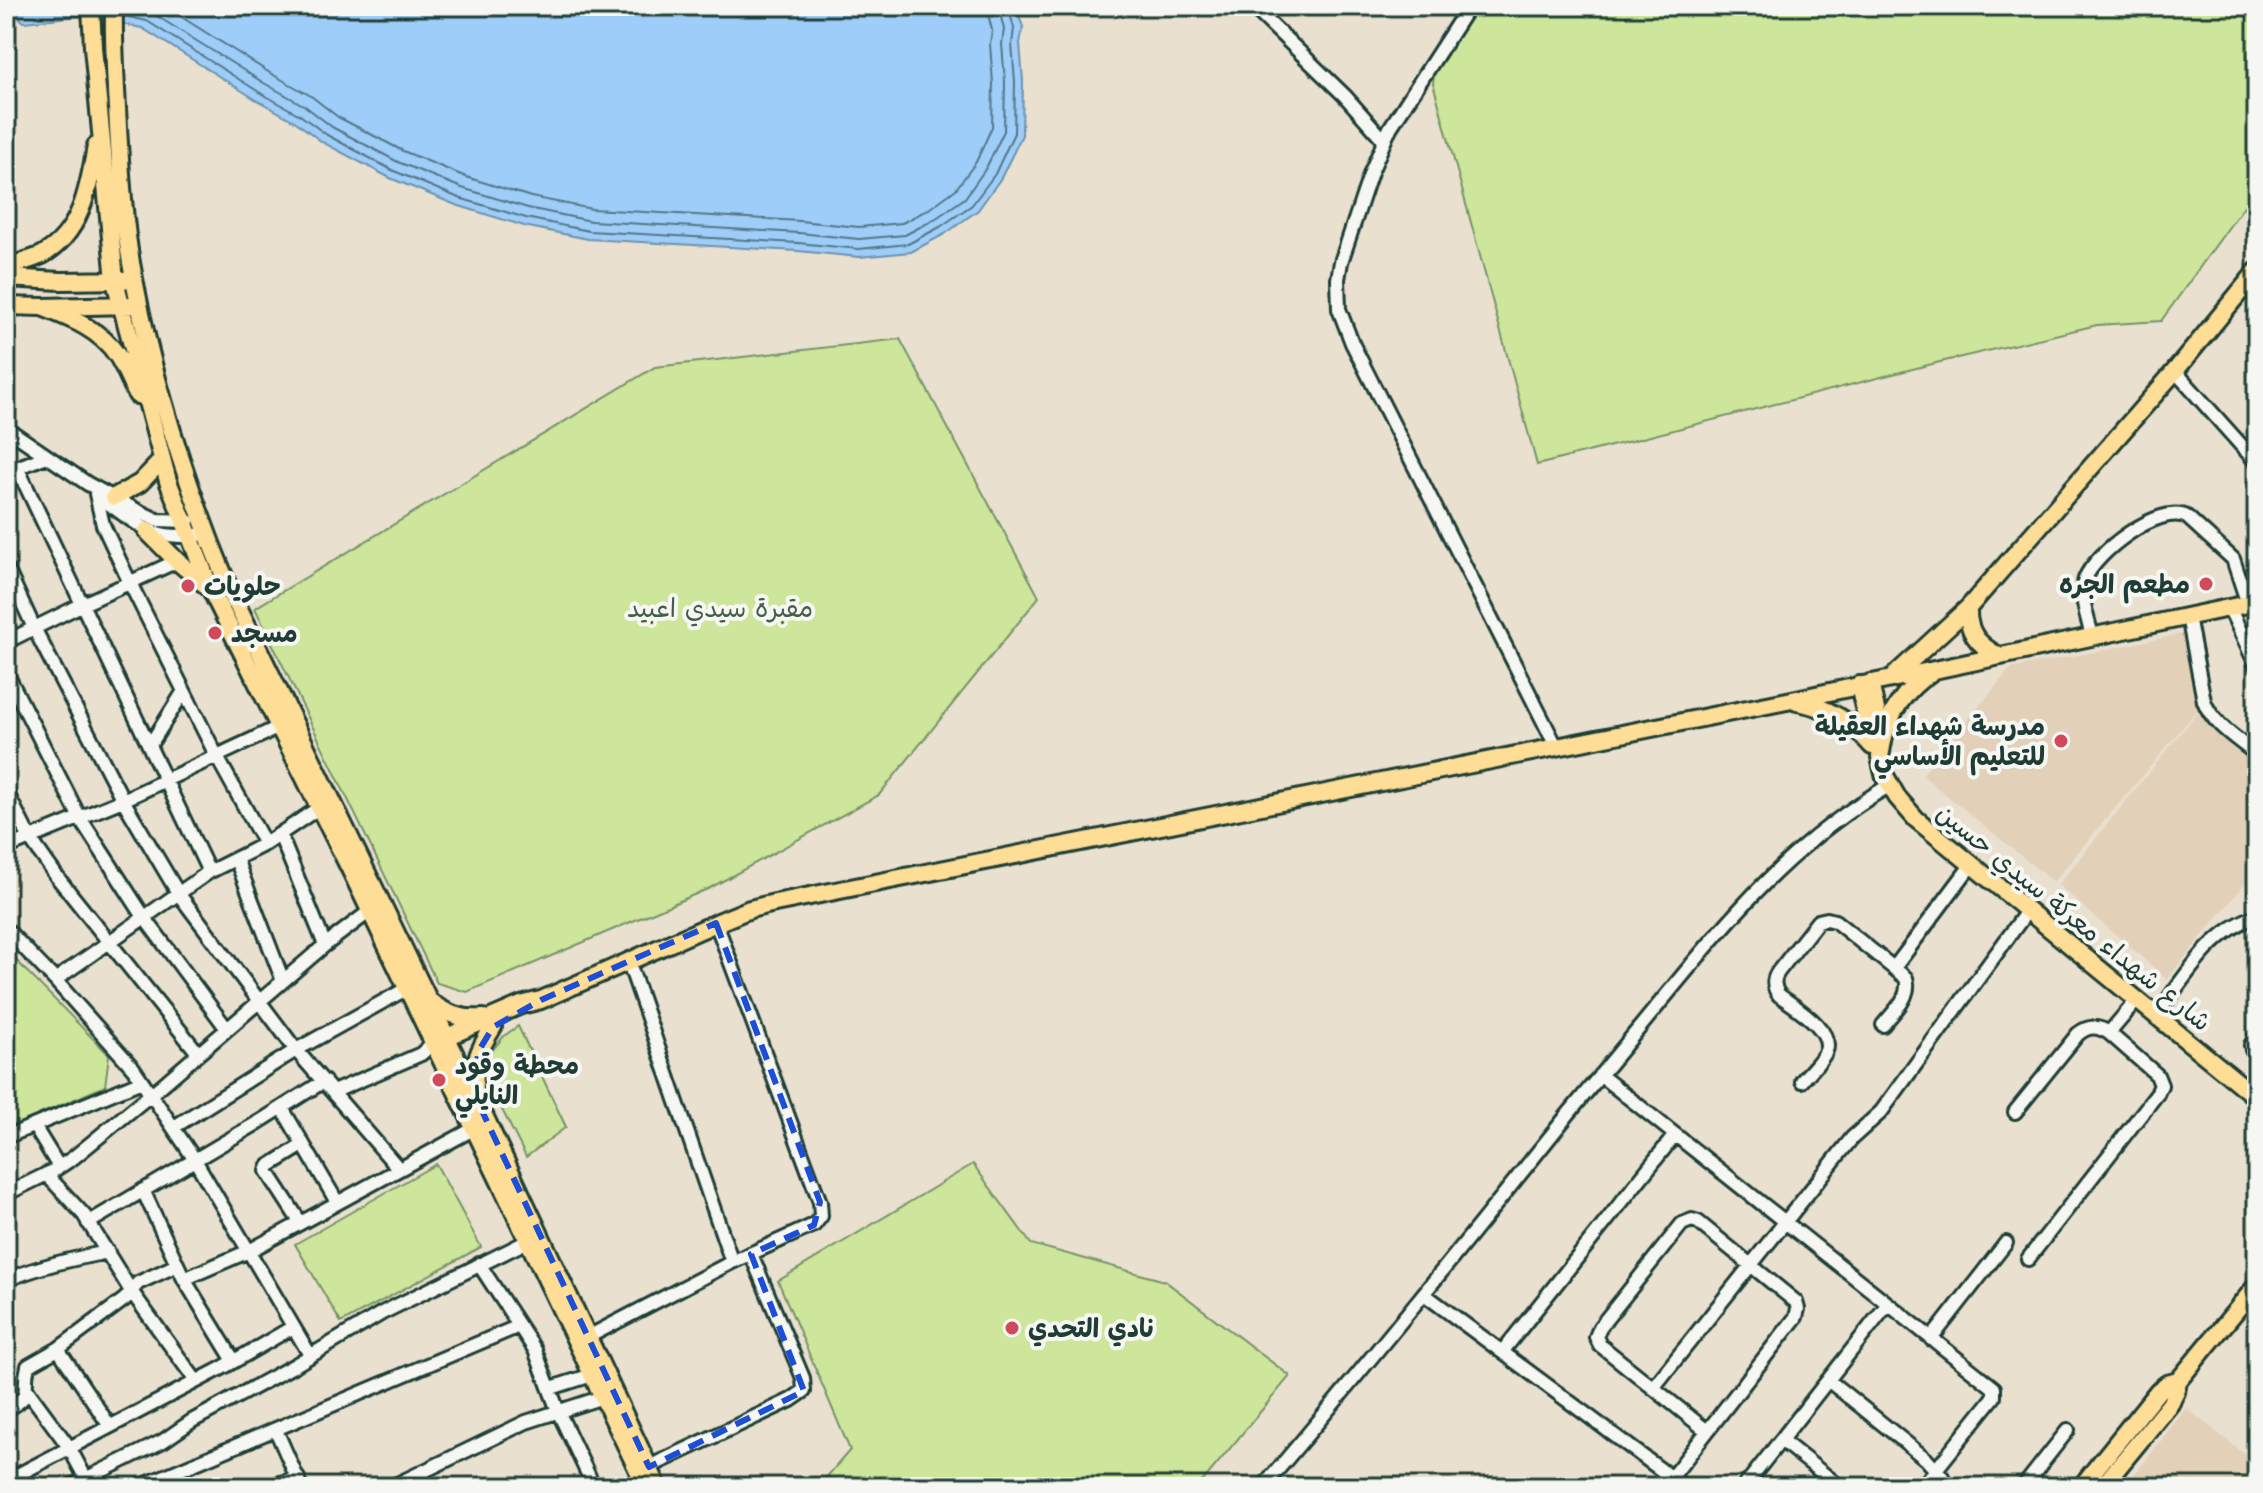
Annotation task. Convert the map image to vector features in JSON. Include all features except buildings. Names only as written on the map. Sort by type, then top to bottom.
[{"type":"main road","points":[[91,6],[115,281],[162,460],[228,586],[427,999],[438,1047],[475,1096],[658,1487]]},
{"type":"main road","points":[[114,6],[120,174],[134,279],[211,590],[320,807],[406,989],[438,1047],[646,1487]]},
{"type":"main road","points":[[6,267],[40,256],[68,232],[88,193],[100,121]]},
{"type":"main road","points":[[1891,678],[1968,608],[2175,371],[2257,271]]},
{"type":"main road","points":[[6,278],[61,281],[134,279]]},
{"type":"main road","points":[[6,306],[140,305]]},
{"type":"main road","points":[[42,307],[80,323],[107,342],[123,365],[151,420]]},
{"type":"main road","points":[[114,497],[147,478],[162,460]]},
{"type":"main road","points":[[147,531],[211,590]]},
{"type":"main road","points":[[438,1047],[530,1002],[541,1000],[750,909],[1787,701],[2253,603]]},
{"type":"main road","points":[[1968,608],[1967,618],[1973,636],[1997,655]]},
{"type":"main road","points":[[1787,701],[1815,706],[1841,718],[1878,748],[1890,718],[1903,697],[1920,680],[1941,667]]},
{"type":"main road","name":"شارع شهداء معركة سيدي حسين","points":[[1865,684],[1884,774],[1916,819],[2257,1098]]},
{"type":"main road","points":[[427,999],[438,1008],[464,1019],[491,1022]]},
{"type":"main road","points":[[475,1096],[478,1052],[491,1022]]},
{"type":"main road","points":[[2102,1487],[2170,1404],[2178,1381],[2257,1285]]},
{"type":"main road","points":[[2081,1487],[2158,1391],[2178,1381]]},
{"type":"street","points":[[1252,6],[1345,96],[1384,140]]},
{"type":"street","points":[[1469,6],[1384,140],[1341,262],[1337,295],[1352,343],[1556,746]]},
{"type":"street","points":[[2175,371],[2257,463]]},
{"type":"street","points":[[6,428],[147,531],[172,536],[195,528]]},
{"type":"street","points":[[47,456],[12,470],[83,604],[209,872]]},
{"type":"street","points":[[92,489],[114,497],[149,517],[195,528]]},
{"type":"street","points":[[92,489],[103,525],[130,583],[217,757],[265,844]]},
{"type":"street","points":[[2092,636],[2083,593],[2088,574],[2124,537],[2166,515],[2179,513],[2187,517],[2229,555],[2253,603]]},
{"type":"street","points":[[6,642],[177,561]]},
{"type":"street","points":[[6,567],[123,800],[178,893],[296,1050],[399,1169]]},
{"type":"street","points":[[2229,607],[2257,667]]},
{"type":"street","points":[[2188,616],[2208,710],[2214,719],[2257,755]]},
{"type":"street","points":[[6,672],[80,818],[144,917],[227,1029]]},
{"type":"street","points":[[150,745],[184,691]]},
{"type":"street","points":[[6,848],[123,800],[279,727]]},
{"type":"street","points":[[1271,1484],[1696,958],[1775,871],[1839,818],[1890,785]]},
{"type":"street","points":[[6,791],[29,837],[108,943],[198,1053]]},
{"type":"street","points":[[55,980],[209,872],[265,844],[320,807]]},
{"type":"street","points":[[280,835],[325,945]]},
{"type":"street","points":[[236,859],[283,981]]},
{"type":"street","points":[[1894,968],[1972,864]]},
{"type":"street","points":[[1653,1388],[1852,1138],[1881,1112],[2028,910]]},
{"type":"street","points":[[6,1194],[59,1167],[98,1138],[325,945],[370,911]]},
{"type":"street","points":[[2156,1016],[2210,945],[2230,928],[2257,916]]},
{"type":"street","points":[[1802,1081],[1825,1053],[1826,1037],[1820,1027],[1779,995],[1774,980],[1814,923],[1822,919],[1835,921],[1906,978],[1908,990],[1905,997],[1883,1025]]},
{"type":"street","points":[[588,1337],[732,1262],[814,1225],[822,1211],[716,923]]},
{"type":"street","points":[[6,929],[55,980],[142,1081],[195,1160],[310,1355]]},
{"type":"street","points":[[628,960],[732,1262]]},
{"type":"street","points":[[174,1127],[296,1050],[406,989]]},
{"type":"street","points":[[2109,1033],[2137,1000]]},
{"type":"street","points":[[2015,1112],[2082,1030],[2098,1027],[2157,1075],[2161,1085],[2028,1259]]},
{"type":"street","points":[[2257,1035],[2251,1045],[2257,1055]]},
{"type":"street","points":[[333,1092],[438,1047]]},
{"type":"street","points":[[1600,1075],[1992,1386],[1994,1397],[1922,1487]]},
{"type":"street","points":[[6,1137],[142,1081]]},
{"type":"street","points":[[88,1223],[324,1081]]},
{"type":"street","points":[[282,1108],[337,1202]]},
{"type":"street","points":[[34,1126],[59,1167]]},
{"type":"street","points":[[184,1279],[249,1251],[475,1128]]},
{"type":"street","points":[[1502,1352],[1675,1135]]},
{"type":"street","points":[[300,1222],[267,1171],[269,1166],[303,1145]]},
{"type":"street","points":[[46,1174],[84,1215],[131,1291],[196,1381]]},
{"type":"street","points":[[143,1190],[184,1279],[234,1361]]},
{"type":"street","points":[[1671,1478],[1798,1314],[1796,1302],[1698,1222],[1688,1220],[1636,1281],[1600,1327],[1596,1337],[1600,1345],[1707,1431]]},
{"type":"street","points":[[72,1486],[163,1441],[192,1421],[382,1313],[528,1241]]},
{"type":"street","points":[[1931,1339],[2006,1243]]},
{"type":"street","points":[[6,1280],[35,1268],[108,1252]]},
{"type":"street","points":[[649,1467],[804,1391],[803,1378],[751,1254]]},
{"type":"street","points":[[479,1264],[535,1350],[558,1411],[594,1487]]},
{"type":"street","points":[[6,1410],[22,1400],[27,1390],[28,1366],[58,1349],[125,1299],[138,1283],[177,1265]]},
{"type":"street","points":[[1424,1294],[1684,1487]]},
{"type":"street","points":[[1744,1487],[1887,1305]]},
{"type":"street","points":[[139,1487],[519,1326]]},
{"type":"street","points":[[6,1481],[293,1327]]},
{"type":"street","points":[[58,1349],[109,1425]]},
{"type":"street","points":[[551,1388],[592,1375]]},
{"type":"street","points":[[1828,1380],[1926,1459],[1951,1487]]},
{"type":"street","points":[[27,1390],[69,1447],[85,1477]]},
{"type":"street","points":[[391,1487],[526,1422],[603,1397]]},
{"type":"street","points":[[267,1487],[300,1482],[276,1430]]},
{"type":"street","points":[[2023,1487],[2068,1430]]},
{"type":"street","points":[[1781,1440],[1840,1487]]},
{"type":"highlighted area","points":[[716,923],[820,1202],[814,1225],[751,1254],[804,1391],[649,1467],[475,1096],[478,1052],[493,1027],[541,1000]]},
{"type":"shaded area","name":"مدرسة شهداء العقيلة للتعليم الأساسي","points":[[2182,634],[2200,707],[2053,882],[1922,775],[2010,669]]},
{"type":"shaded area","points":[[2198,712],[2257,760],[2257,869],[2167,979],[2058,885]]},
{"type":"shaded area","points":[[2186,1408],[2257,1464],[2257,1487],[2125,1487]]},
{"type":"green space","points":[[1475,6],[2257,6],[2257,194],[2247,202],[2161,321],[2097,325],[1537,465],[1433,83],[1435,68]]},
{"type":"green space","name":"مقبرة سيدي اعبيد","points":[[900,339],[1039,597],[879,795],[710,888],[467,992],[437,983],[255,608],[655,367]]},
{"type":"green space","points":[[6,950],[109,1055],[105,1086],[6,1129]]},
{"type":"green space","points":[[518,1026],[566,1127],[526,1157],[486,1078],[484,1060],[504,1036]]},
{"type":"green space","points":[[436,1164],[481,1247],[341,1323],[295,1244]]},
{"type":"green space","name":"نادي التحدي","points":[[973,1164],[1031,1244],[1165,1281],[1290,1376],[1198,1487],[818,1487],[850,1450],[778,1281]]},
{"type":"water","points":[[6,6],[1015,6],[1023,27],[1020,43],[1022,135],[1001,178],[978,210],[945,234],[911,252],[859,257],[588,239],[524,226],[456,205],[390,178],[322,142],[296,122],[142,28],[79,16],[24,22]]},
{"type":"place","name":"مطعم الجره","points":[[2206,584]]},
{"type":"place","name":"حلويات","points":[[188,586]]},
{"type":"place","name":"مسجد","points":[[215,633]]},
{"type":"place","name":"مدرسة شهداء العقيلة للتعليم الأساسي","points":[[2061,741]]},
{"type":"place","name":"محطة وقود النايلي","points":[[439,1080]]},
{"type":"place","name":"نادي التحدي","points":[[1012,1328]]}]
